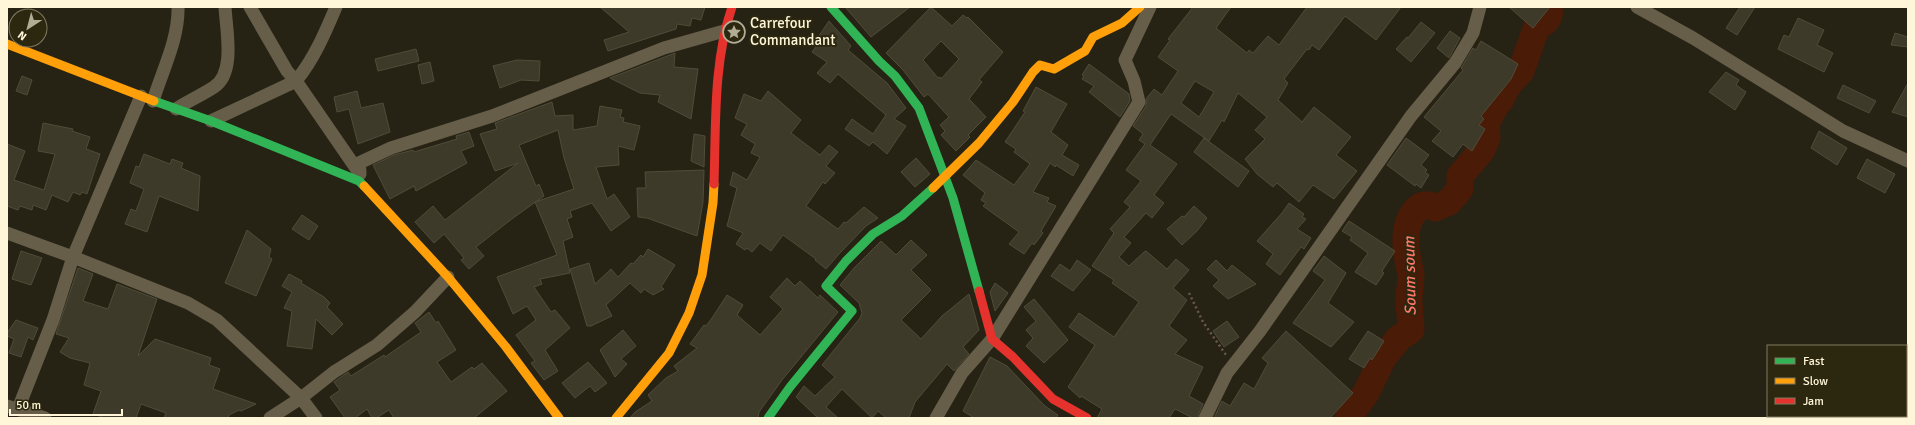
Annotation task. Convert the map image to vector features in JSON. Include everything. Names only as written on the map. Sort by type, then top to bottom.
[{"type":"street","points":[[153,101],[169,55],[178,15],[178,7]]},
{"type":"street","points":[[176,109],[216,86],[223,78],[228,65],[225,7]]},
{"type":"street","points":[[250,7],[287,71],[296,81],[360,177],[448,277],[506,347],[559,418]]},
{"type":"street","points":[[211,121],[296,81],[303,73],[323,39],[336,7]]},
{"type":"street","points":[[616,418],[669,353],[689,313],[702,275],[713,202],[718,82],[724,31],[732,7]]},
{"type":"street","points":[[831,7],[875,57],[894,76],[919,108],[953,198],[992,339],[1053,399],[1070,410],[1087,418]]},
{"type":"street","points":[[768,418],[790,387],[852,311],[826,286],[846,261],[873,234],[902,216],[979,143],[1013,102],[1033,72],[1040,65],[1054,69],[1085,52],[1093,37],[1122,23],[1140,7]]},
{"type":"street","points":[[936,418],[962,373],[992,339],[1139,102],[1134,81],[1125,60],[1150,7]]},
{"type":"street","points":[[1205,418],[1227,373],[1260,331],[1411,116],[1455,63],[1473,33],[1480,7]]},
{"type":"street","points":[[1637,7],[1693,38],[1843,132],[1908,161]]},
{"type":"street","points":[[360,177],[359,163],[391,148],[492,116],[664,48],[724,31]]},
{"type":"street","points":[[7,44],[153,101],[211,121],[360,177]]},
{"type":"street","points":[[45,418],[12,407],[53,320],[73,257],[141,96]]},
{"type":"street","points":[[7,233],[73,257],[188,303],[217,320],[301,398],[316,418]]},
{"type":"street","points":[[270,418],[301,398],[334,372],[377,345],[415,312],[448,277]]},
{"type":"path","points":[[1189,293],[1203,322],[1233,365]]},
{"type":"building","points":[[600,7],[705,7],[701,20],[692,18],[690,26],[677,24],[676,29],[608,51],[604,40],[629,32]]},
{"type":"building","points":[[845,7],[910,7],[871,37]]},
{"type":"building","points":[[931,7],[952,26],[963,15],[967,18],[968,17],[1003,52],[979,80],[982,82],[969,99],[986,117],[968,135],[970,137],[956,151],[941,135],[945,131],[940,125],[949,117],[928,94],[924,97],[903,70],[886,53]],"holes":[[[941,41],[959,59],[941,79],[940,77],[938,78],[923,60]]]},
{"type":"building","points":[[1193,7],[1231,7],[1216,28],[1247,53],[1249,50],[1253,53],[1268,36],[1279,45],[1307,7],[1401,7],[1376,40],[1345,16],[1319,50],[1312,45],[1309,50],[1307,49],[1284,79],[1288,83],[1278,100],[1302,122],[1314,107],[1351,137],[1336,155],[1357,171],[1334,199],[1313,185],[1299,202],[1277,183],[1273,187],[1257,174],[1245,159],[1265,139],[1255,130],[1267,117],[1238,93],[1224,122],[1222,120],[1209,141],[1171,114],[1150,145],[1177,164],[1154,195],[1164,203],[1152,218],[1146,213],[1124,237],[1131,243],[1119,257],[1129,266],[1146,251],[1167,269],[1176,259],[1189,270],[1173,288],[1187,300],[1169,326],[1187,340],[1175,354],[1203,367],[1189,396],[1203,404],[1197,418],[1193,418],[1175,409],[1169,418],[1097,418],[1102,409],[1081,396],[1080,398],[1068,387],[1095,345],[1069,327],[1079,313],[1114,337],[1139,302],[1112,283],[1114,280],[1092,266],[1114,233],[1110,229],[1130,207],[1124,202],[1141,181],[1126,170],[1145,144],[1139,140],[1143,134],[1133,126],[1146,106],[1146,99],[1154,89],[1162,95],[1178,71],[1158,57],[1170,40],[1168,39]],"holes":[[[1195,81],[1214,92],[1199,117],[1181,103]]]},
{"type":"building","points":[[1509,7],[1550,7],[1533,28]]},
{"type":"building","points":[[1740,7],[1755,7],[1737,35],[1726,28]]},
{"type":"building","points":[[1798,18],[1824,30],[1817,45],[1833,53],[1824,72],[1778,49],[1784,35],[1789,37]]},
{"type":"building","points":[[829,21],[851,46],[848,50],[887,83],[906,108],[894,119],[906,126],[887,154],[873,142],[869,146],[845,129],[852,119],[873,134],[886,115],[838,74],[830,83],[817,73],[827,62],[812,52],[817,45],[814,43]]},
{"type":"building","points":[[1421,22],[1435,33],[1411,62],[1396,49],[1407,37],[1408,38]]},
{"type":"building","points":[[1450,31],[1460,38],[1449,58],[1437,48]]},
{"type":"building","points":[[1895,33],[1908,37],[1908,47],[1891,45]]},
{"type":"building","points":[[1481,41],[1518,64],[1511,79],[1481,116],[1484,119],[1479,125],[1485,129],[1472,151],[1463,144],[1453,157],[1432,141],[1441,131],[1424,117],[1463,70],[1461,68],[1473,48],[1476,50]]},
{"type":"building","points":[[416,49],[419,61],[378,71],[375,59]]},
{"type":"building","points":[[675,53],[674,67],[698,69],[691,119],[658,102],[660,95],[640,93],[610,78]]},
{"type":"building","points":[[517,60],[540,61],[539,81],[521,80],[500,88],[493,66]]},
{"type":"building","points":[[430,62],[434,81],[422,84],[418,65]]},
{"type":"building","points":[[1089,64],[1129,94],[1130,101],[1120,117],[1089,92],[1094,86],[1082,79],[1084,76],[1082,75]]},
{"type":"building","points":[[1726,72],[1739,80],[1736,85],[1746,92],[1735,110],[1709,92]]},
{"type":"building","points":[[22,76],[32,80],[27,95],[16,91]]},
{"type":"building","points":[[1908,83],[1908,117],[1892,112]]},
{"type":"building","points":[[1843,85],[1876,101],[1869,113],[1837,98]]},
{"type":"building","points":[[1036,87],[1067,104],[1051,132],[1068,145],[1062,155],[1079,165],[1073,176],[1056,165],[1055,167],[1050,163],[1033,192],[1049,198],[1047,202],[1056,206],[1041,231],[1043,233],[1034,245],[1032,243],[1024,254],[1009,244],[1019,232],[983,206],[986,203],[981,200],[985,193],[963,175],[976,160],[1014,185],[1030,164],[1014,152],[1016,149],[1005,142],[1025,112],[1023,111]]},
{"type":"building","points":[[357,91],[361,108],[383,103],[390,132],[358,144],[349,109],[337,112],[334,97]]},
{"type":"building","points":[[768,91],[801,120],[791,133],[820,155],[829,145],[838,152],[826,166],[835,173],[825,184],[823,182],[806,206],[838,229],[844,222],[846,223],[864,207],[878,218],[866,226],[826,269],[815,260],[816,259],[783,235],[771,251],[760,243],[752,252],[747,248],[745,250],[736,244],[743,233],[727,226],[737,188],[730,185],[733,172],[747,180],[760,157],[751,153],[755,144],[741,135],[747,124],[735,118],[744,94],[761,101]]},
{"type":"building","points":[[552,102],[555,116],[573,115],[573,130],[597,126],[600,106],[622,110],[620,117],[624,118],[623,122],[640,126],[634,150],[618,146],[619,165],[596,167],[607,199],[614,194],[630,217],[611,231],[592,203],[570,211],[572,217],[567,219],[573,237],[563,241],[570,273],[540,279],[542,284],[534,287],[551,312],[555,310],[570,328],[545,350],[558,371],[544,380],[531,363],[535,361],[516,335],[536,320],[527,306],[513,314],[497,277],[557,255],[535,202],[476,247],[484,256],[469,269],[461,260],[464,258],[444,234],[434,243],[415,222],[433,206],[445,220],[518,163],[495,171],[480,134],[497,129],[495,123]],"holes":[[[558,130],[564,158],[574,189],[536,202],[544,196],[539,184],[536,186],[519,145]]]},
{"type":"building","points":[[43,123],[73,129],[72,131],[90,137],[86,149],[100,154],[87,194],[82,192],[80,195],[73,192],[68,202],[52,195],[46,210],[33,205],[32,210],[20,206],[18,210],[7,206],[7,144],[25,151],[14,180],[44,190],[55,154],[38,151]]},
{"type":"building","points":[[1819,131],[1847,148],[1837,165],[1811,148]]},
{"type":"building","points":[[469,132],[474,146],[461,151],[467,163],[416,191],[414,186],[390,199],[373,165],[394,155],[413,150],[414,152],[457,139],[456,136]]},
{"type":"building","points":[[694,134],[705,136],[704,167],[691,161]]},
{"type":"building","points":[[1204,138],[1249,171],[1238,187],[1194,152]]},
{"type":"building","points":[[1406,138],[1429,155],[1421,165],[1427,170],[1425,172],[1429,175],[1421,188],[1416,184],[1415,186],[1387,165]]},
{"type":"building","points":[[144,154],[170,164],[172,159],[183,163],[181,168],[200,176],[198,211],[159,196],[147,232],[125,224],[131,209],[136,211],[144,189],[130,183],[136,166],[139,167]]},
{"type":"building","points":[[916,158],[930,174],[915,187],[901,172]]},
{"type":"building","points":[[1867,159],[1895,174],[1885,193],[1857,178]]},
{"type":"building","points":[[704,170],[703,202],[697,236],[647,218],[638,217],[637,188],[646,188],[645,172]]},
{"type":"building","points":[[1289,203],[1304,214],[1302,217],[1306,219],[1297,229],[1311,238],[1304,249],[1301,247],[1280,275],[1266,264],[1273,254],[1257,241]]},
{"type":"building","points":[[1194,206],[1207,218],[1197,231],[1182,245],[1167,229],[1182,216],[1184,217]]},
{"type":"building","points":[[302,215],[318,226],[309,240],[292,229]]},
{"type":"building","points":[[1349,221],[1395,251],[1382,271],[1384,273],[1376,285],[1355,272],[1368,253],[1350,240],[1352,237],[1342,231]]},
{"type":"building","points":[[247,230],[271,249],[269,257],[272,259],[256,296],[225,283]]},
{"type":"building","points":[[911,240],[927,255],[911,270],[931,290],[901,320],[921,339],[942,316],[969,294],[979,330],[963,347],[969,354],[954,371],[947,364],[915,402],[909,418],[886,418],[878,411],[872,418],[842,389],[826,407],[838,418],[818,418],[796,397],[804,386],[815,396],[835,377],[822,365],[860,318],[862,313],[859,303],[840,285],[854,268],[881,241],[896,255]]},
{"type":"building","points":[[648,249],[675,265],[661,287],[664,289],[653,295],[644,289],[641,293],[630,283],[606,305],[612,316],[591,326],[587,326],[570,269],[589,263],[595,284],[611,269],[618,277],[641,255],[643,257]]},
{"type":"building","points":[[21,251],[42,258],[31,285],[12,279]]},
{"type":"building","points":[[1324,256],[1346,273],[1328,303],[1354,322],[1331,347],[1293,323],[1325,280],[1313,271]]},
{"type":"building","points":[[1077,260],[1091,270],[1073,291],[1051,276],[1060,264],[1070,271]]},
{"type":"building","points":[[1216,260],[1227,271],[1232,265],[1256,284],[1228,299],[1213,286],[1219,280],[1207,269]]},
{"type":"building","points":[[78,268],[93,274],[83,301],[108,309],[117,284],[157,299],[138,356],[155,339],[211,358],[209,365],[220,369],[213,389],[256,404],[229,415],[228,418],[164,418],[166,413],[141,404],[136,418],[105,418],[93,414],[101,391],[84,385],[90,363],[70,358],[60,352],[69,338],[56,334]]},
{"type":"building","points":[[289,274],[302,281],[301,283],[324,297],[330,303],[327,307],[343,324],[332,335],[316,319],[312,349],[287,346],[292,311],[284,308],[292,292],[282,286]]},
{"type":"building","points":[[787,278],[795,286],[800,281],[818,298],[820,295],[838,312],[782,380],[759,412],[758,418],[630,418],[635,412],[652,401],[648,395],[651,392],[666,378],[678,371],[674,366],[697,348],[690,344],[704,325],[706,326],[727,295],[743,305],[737,315],[760,335],[783,309],[770,297]]},
{"type":"building","points":[[995,283],[1008,293],[995,311],[990,292]]},
{"type":"building","points":[[1034,299],[1068,340],[1044,363],[1026,346],[1033,338],[1026,330],[1036,321],[1024,307]]},
{"type":"building","points":[[429,312],[436,323],[438,321],[456,350],[437,362],[451,382],[472,367],[474,369],[482,363],[507,391],[474,418],[394,418],[389,410],[376,418],[372,418],[367,409],[355,418],[345,418],[330,397],[340,390],[334,382],[348,372],[351,376],[384,355],[385,357],[421,332],[415,323]]},
{"type":"building","points":[[16,320],[38,328],[33,340],[28,337],[21,357],[9,353],[14,339],[7,336],[7,333]]},
{"type":"building","points":[[1227,321],[1239,337],[1224,347],[1213,331]]},
{"type":"building","points":[[623,330],[636,346],[621,359],[627,364],[615,377],[600,350]]},
{"type":"building","points":[[1286,331],[1353,393],[1330,418],[1214,418],[1222,401],[1230,406],[1244,383],[1254,389],[1268,363],[1262,358]]},
{"type":"building","points":[[1368,331],[1384,341],[1372,360],[1370,358],[1364,368],[1349,359]]},
{"type":"building","points":[[990,357],[1007,366],[1045,406],[1058,415],[1056,418],[974,418],[963,411]]},
{"type":"building","points":[[588,362],[607,383],[595,392],[590,386],[575,398],[562,383]]},
{"type":"waterway","name":"Soum soum","points":[[1348,418],[1366,393],[1383,358],[1399,338],[1411,330],[1409,300],[1411,271],[1408,264],[1406,237],[1412,215],[1423,205],[1429,205],[1435,208],[1449,202],[1460,189],[1460,176],[1482,150],[1487,138],[1486,124],[1508,85],[1521,71],[1537,26],[1545,22],[1549,16],[1550,7]]},
{"type":"traffic: fast","points":[[831,7],[879,61],[895,76],[919,108],[953,198],[979,291]]},
{"type":"traffic: fast","points":[[154,101],[211,121],[359,181],[364,186]]},
{"type":"traffic: fast","points":[[768,418],[790,387],[852,311],[826,286],[846,261],[873,234],[902,216],[933,188]]},
{"type":"traffic: slow","points":[[933,188],[979,143],[1013,102],[1033,72],[1040,65],[1054,69],[1085,51],[1093,37],[1122,23],[1140,7]]},
{"type":"traffic: slow","points":[[7,44],[154,101]]},
{"type":"traffic: slow","points":[[616,418],[669,353],[689,313],[702,275],[713,203],[714,184]]},
{"type":"traffic: slow","points":[[364,186],[448,277],[506,347],[559,418]]},
{"type":"traffic: jam","points":[[714,184],[718,72],[721,50],[732,7]]},
{"type":"traffic: jam","points":[[979,291],[992,339],[1013,357],[1053,399],[1087,418]]},
{"type":"place","name":"Carrefour Commandant","points":[[734,32]]}]
